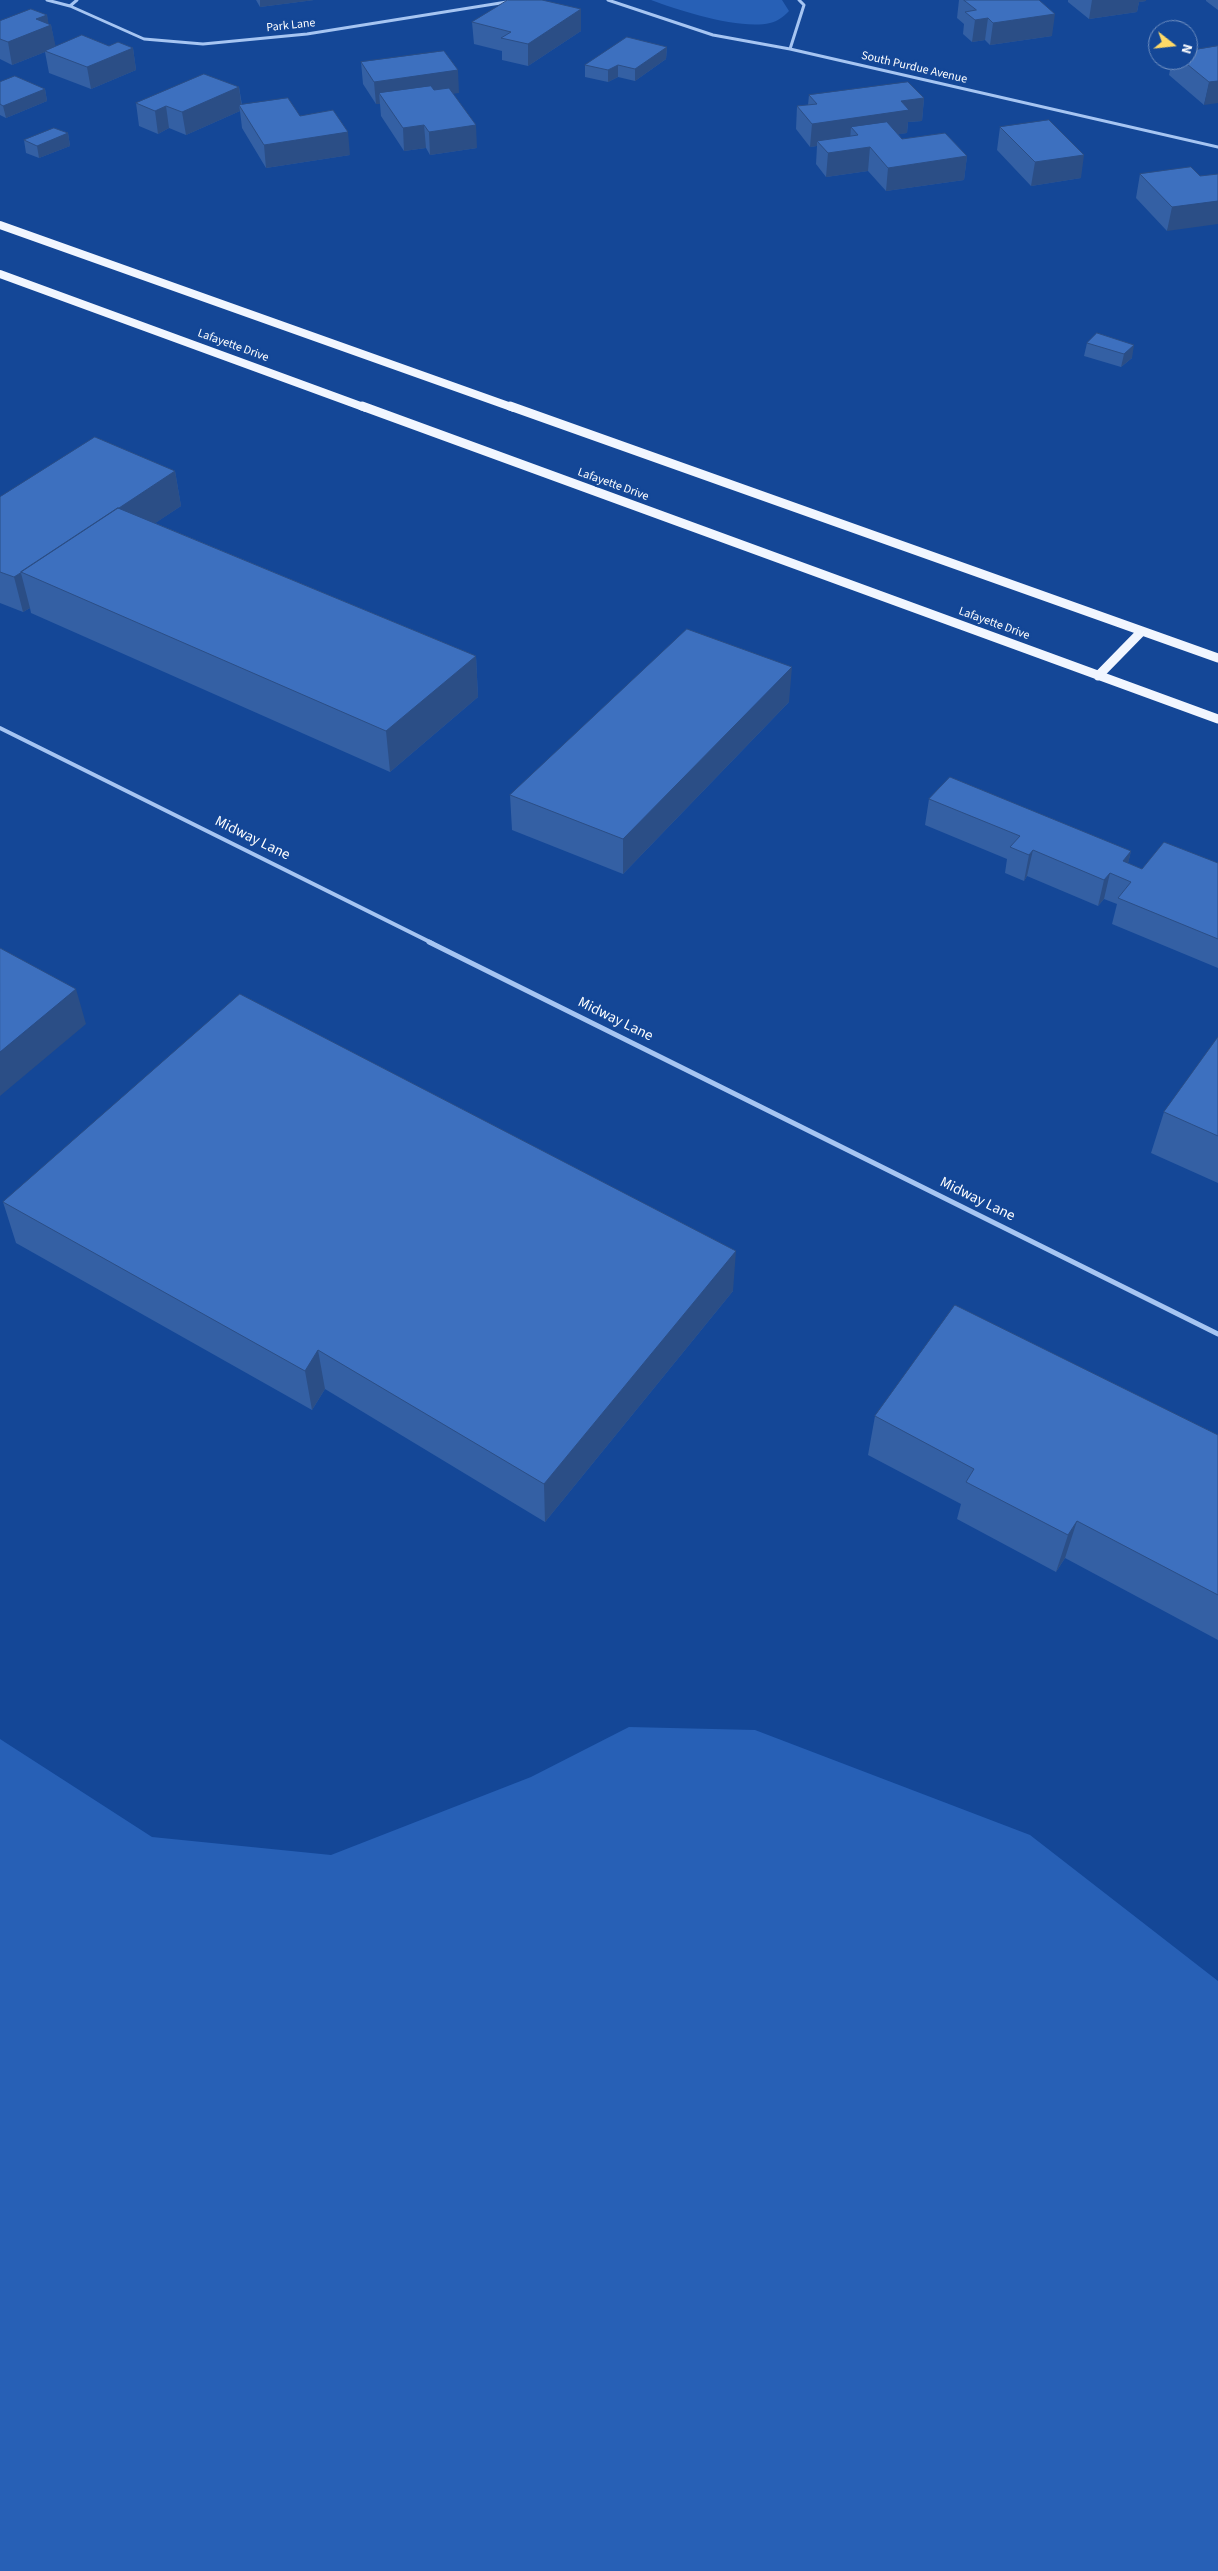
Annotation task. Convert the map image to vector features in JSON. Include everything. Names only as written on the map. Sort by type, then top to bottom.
[{"type":"main road","points":[[0,225],[1218,658]]},
{"type":"main road","name":"Lafayette Drive","points":[[0,274],[1218,719]]},
{"type":"main road","points":[[1098,676],[1142,631]]},
{"type":"street","name":"Park Lane","points":[[47,0],[70,6],[144,38],[203,44],[306,34],[519,0]]},
{"type":"street","points":[[70,6],[77,0]]},
{"type":"street","name":"South Purdue Avenue","points":[[608,0],[713,35],[790,49],[1218,147]]},
{"type":"street","points":[[790,49],[804,5],[799,0]]},
{"type":"street","name":"Midway Lane","points":[[0,728],[1218,1334]]},
{"type":"shaded area","points":[[651,0],[782,0],[789,11],[776,21],[770,23],[743,24],[693,14]]},
{"type":"shaded area","points":[[629,1727],[755,1730],[1030,1835],[1218,1981],[1218,2571],[0,2571],[0,1739],[152,1837],[331,1855],[531,1777]]},
{"type":"building","points":[[508,0],[542,0],[581,9],[528,44],[501,38],[511,32],[472,22]]},
{"type":"building","points":[[964,0],[1039,0],[1055,14],[993,23],[988,18],[975,20],[965,12],[976,10]]},
{"type":"building","points":[[31,9],[47,15],[36,19],[51,25],[8,42],[0,39],[0,21]]},
{"type":"building","points":[[82,35],[109,46],[118,42],[133,48],[87,67],[45,51]]},
{"type":"building","points":[[627,37],[667,47],[635,69],[618,65],[608,70],[585,65]]},
{"type":"building","points":[[1218,46],[1218,81],[1209,82],[1194,70],[1198,70],[1198,49]]},
{"type":"building","points":[[444,51],[458,70],[374,82],[361,62]]},
{"type":"building","points":[[204,74],[239,87],[182,112],[166,106],[155,111],[136,103]]},
{"type":"building","points":[[15,76],[45,89],[3,106],[0,104],[0,82]]},
{"type":"building","points":[[908,82],[924,98],[901,101],[909,110],[812,124],[797,106],[817,104],[809,95]]},
{"type":"building","points":[[431,86],[434,90],[449,88],[476,125],[429,132],[424,125],[403,128],[379,93]]},
{"type":"building","points":[[288,98],[300,116],[333,110],[348,132],[264,145],[239,105]]},
{"type":"building","points":[[1049,120],[1084,155],[1035,162],[1000,127]]},
{"type":"building","points":[[887,122],[902,139],[945,133],[967,156],[888,168],[870,147],[828,153],[817,141],[858,135],[851,127]]},
{"type":"building","points":[[54,128],[68,133],[37,146],[24,140]]},
{"type":"building","points":[[1191,167],[1200,176],[1218,174],[1218,201],[1172,207],[1140,174]]},
{"type":"building","points":[[1097,333],[1134,345],[1124,354],[1087,343]]},
{"type":"building","points":[[95,437],[175,471],[14,577],[0,572],[0,497]]},
{"type":"building","points":[[118,508],[476,656],[386,731],[21,572]]},
{"type":"building","points":[[687,629],[792,667],[623,839],[510,795]]},
{"type":"building","points":[[950,777],[1131,851],[1123,861],[1142,869],[1164,842],[1218,863],[1218,939],[1118,898],[1131,882],[1110,873],[1104,880],[1033,850],[1029,855],[1010,847],[1020,836],[929,799]]},
{"type":"building","points":[[0,948],[76,989],[0,1052]]},
{"type":"building","points":[[240,994],[736,1251],[544,1484],[318,1350],[305,1371],[3,1202]]},
{"type":"building","points":[[1218,1037],[1218,1136],[1164,1112]]},
{"type":"building","points":[[955,1305],[1218,1435],[1218,1595],[1077,1521],[1068,1535],[966,1482],[974,1469],[875,1416]]}]
